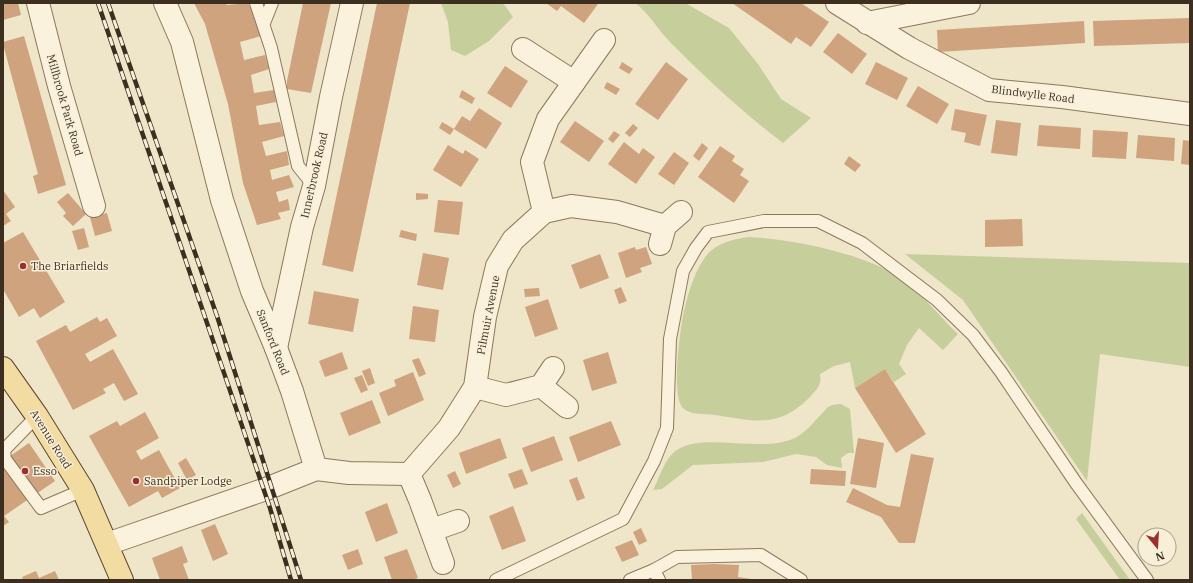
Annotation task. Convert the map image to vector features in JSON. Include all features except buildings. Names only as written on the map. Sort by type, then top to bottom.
[{"type":"main road","name":"Avenue Road","points":[[3,368],[37,416],[83,490],[122,580]]},
{"type":"street","name":"Millbrook Park Road","points":[[38,3],[59,86],[94,206]]},
{"type":"street","name":"Sanford Road","points":[[165,3],[182,42],[222,200],[252,291],[276,348],[306,434],[316,469]]},
{"type":"street","name":"Innerbrook Road","points":[[276,348],[302,227],[314,186],[331,97],[352,3]]},
{"type":"street","name":"Blindwylle Road","points":[[837,3],[867,23],[953,73],[989,90],[1062,97],[1190,114]]},
{"type":"street","points":[[867,23],[969,3]]},
{"type":"street","points":[[544,212],[532,162],[548,119],[604,40]]},
{"type":"street","points":[[523,49],[574,82]]},
{"type":"street","name":"Pilmuir Avenue","points":[[408,474],[449,428],[475,387],[485,317],[497,266],[513,240],[544,212],[571,206],[617,212],[669,227]]},
{"type":"street","points":[[475,387],[506,395],[541,386],[554,368]]},
{"type":"street","points":[[541,386],[567,407]]},
{"type":"street","points":[[107,544],[274,486],[316,469],[349,473],[408,474],[432,530],[443,563]]},
{"type":"street","points":[[432,530],[458,521]]},
{"type":"lane","points":[[256,3],[264,23],[298,166],[314,186]]},
{"type":"lane","points":[[264,23],[272,3]]},
{"type":"lane","points":[[496,580],[623,519],[654,461],[667,428],[670,339],[683,272],[696,248],[708,232],[764,221],[818,221],[862,243],[937,300],[973,335],[1001,372],[1076,483],[1147,580]]},
{"type":"lane","points":[[37,416],[4,450],[5,459],[41,508],[83,490]]},
{"type":"lane","points":[[630,580],[656,575],[677,557],[761,555],[801,580]]},
{"type":"green space","points":[[441,3],[503,3],[513,17],[489,41],[465,56],[451,50],[448,22]]},
{"type":"green space","points":[[635,3],[685,3],[729,28],[758,64],[781,99],[811,118],[783,143],[739,107],[711,81],[670,42],[645,12]]},
{"type":"green space","points":[[749,237],[806,244],[847,254],[884,268],[899,277],[922,296],[958,334],[943,350],[919,328],[907,345],[899,364],[906,374],[894,382],[885,369],[855,388],[850,362],[834,366],[820,374],[820,384],[810,397],[787,414],[776,418],[754,420],[687,411],[679,402],[677,364],[683,316],[691,286],[700,265],[712,250],[724,243]]},
{"type":"green space","points":[[905,254],[1190,263],[1190,367],[1100,354],[1087,481],[963,300]]},
{"type":"green space","points":[[841,404],[850,409],[854,453],[848,453],[841,458],[842,468],[827,465],[816,457],[796,454],[763,462],[693,465],[662,489],[653,490],[668,459],[682,447],[695,443],[711,442],[764,444],[780,443],[795,438],[799,435],[808,428],[828,407]]},
{"type":"green space","points":[[1082,513],[1130,580],[1120,580],[1076,519]]},
{"type":"railway","points":[[98,3],[270,508],[291,580]]},
{"type":"railway","points":[[108,3],[217,316],[301,580]]},
{"type":"place","name":"The Briarfields","points":[[23,266]]},
{"type":"place","name":"Esso","points":[[25,471]]},
{"type":"place","name":"Sandpiper Lodge","points":[[136,481]]}]
